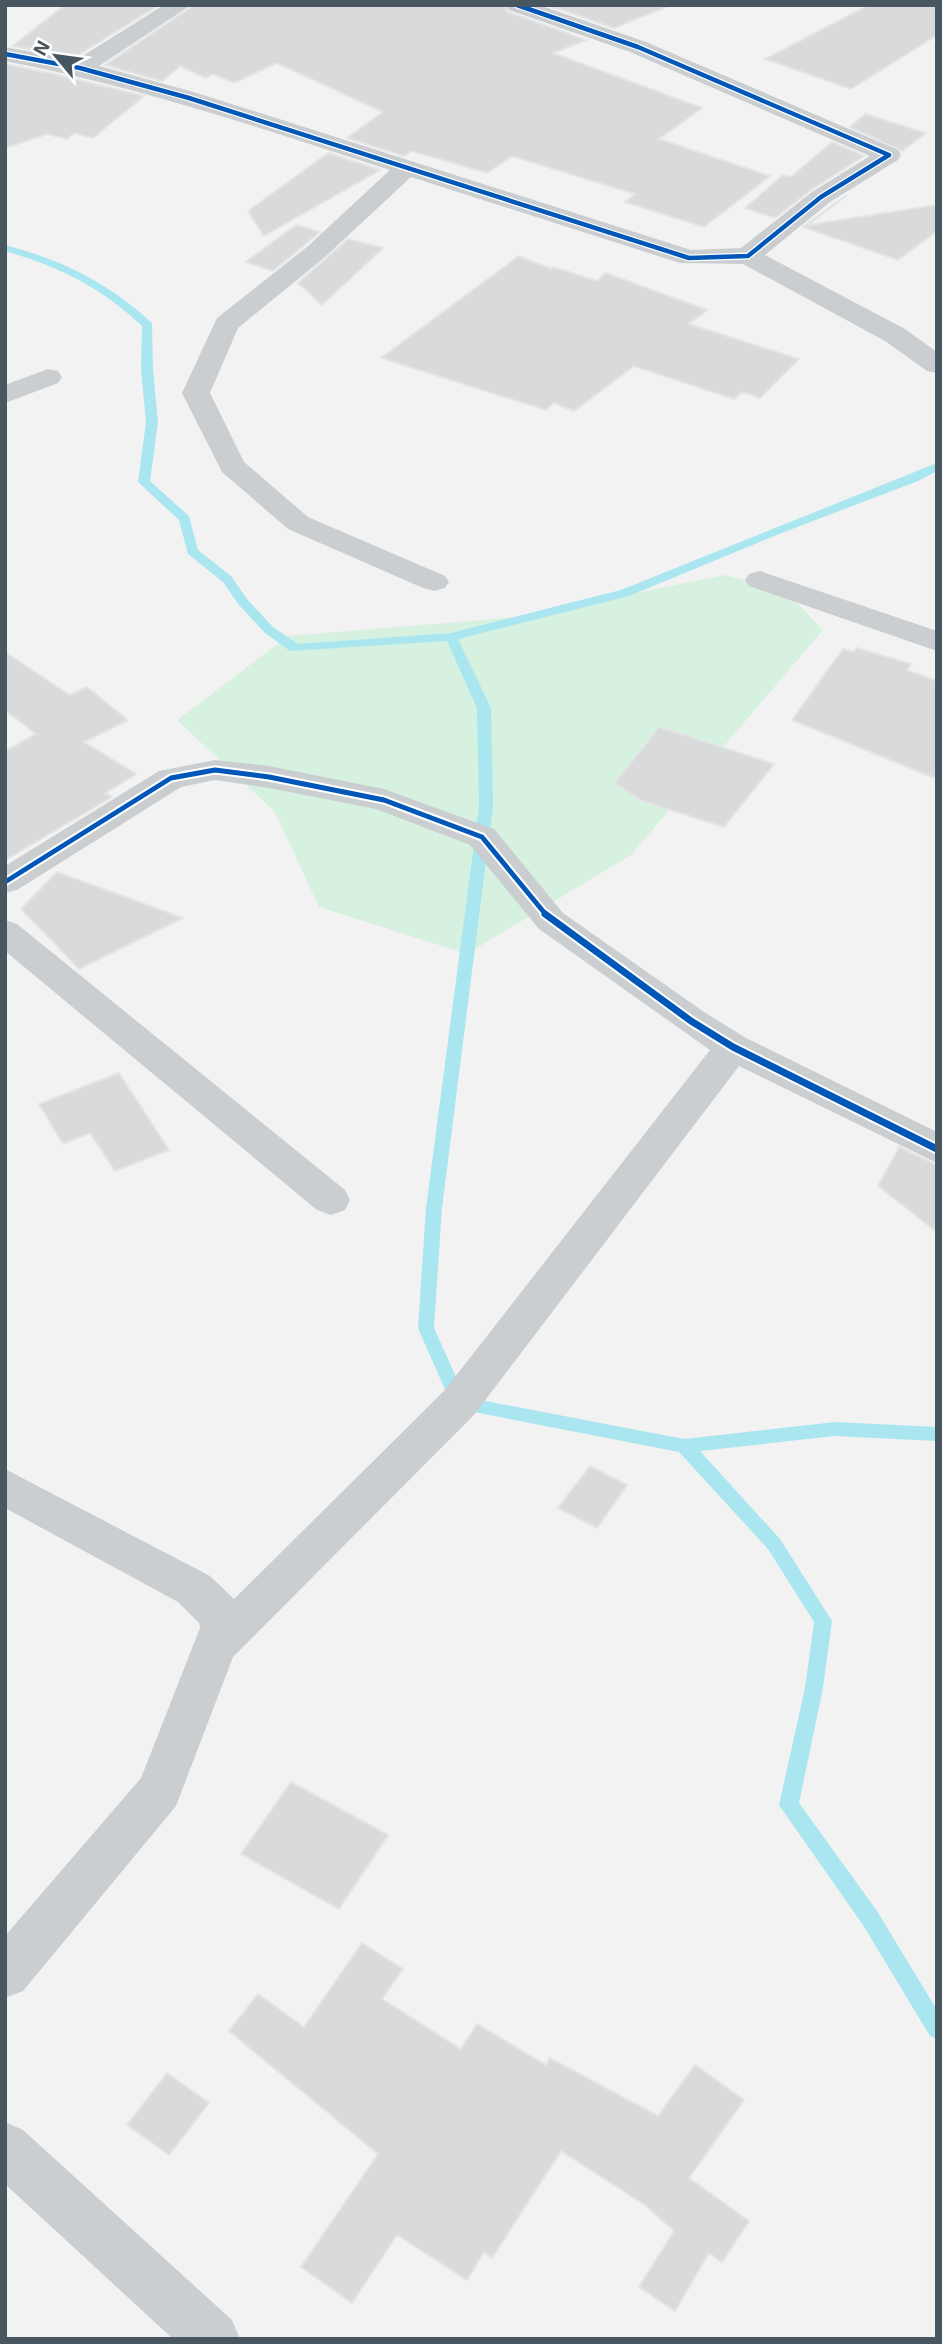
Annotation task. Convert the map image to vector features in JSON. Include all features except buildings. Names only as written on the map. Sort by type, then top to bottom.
[{"type":"street","points":[[80,68],[180,5]]},
{"type":"street","points":[[517,5],[638,47],[804,116],[889,155],[821,197],[748,256]]},
{"type":"street","points":[[5,54],[80,68],[408,167],[689,258],[748,256],[895,335],[937,365]]},
{"type":"street","points":[[408,167],[316,252],[226,324],[196,393],[232,466],[298,523],[435,582]]},
{"type":"street","points":[[5,395],[48,377]]},
{"type":"street","points":[[760,580],[937,642]]},
{"type":"street","points":[[5,882],[171,778],[215,771],[269,777],[384,800],[482,837],[551,921],[607,963],[733,1047],[937,1149]]},
{"type":"street","points":[[5,932],[331,1200]]},
{"type":"street","points":[[219,1643],[459,1403],[733,1047]]},
{"type":"street","points":[[5,1487],[194,1588],[221,1615],[219,1643],[159,1791],[5,1974]]},
{"type":"street","points":[[5,2148],[213,2339]]},
{"type":"green space","points":[[724,575],[784,590],[823,630],[631,855],[467,954],[319,907],[275,812],[177,720],[288,636],[520,617]]},
{"type":"waterway","points":[[5,248],[46,260],[82,276],[115,297],[148,325],[147,369],[152,422],[144,482],[185,519],[192,551],[227,579],[243,602],[269,630],[295,648],[451,637]]},
{"type":"waterway","points":[[451,637],[625,593],[775,531],[914,478],[937,466]]},
{"type":"waterway","points":[[451,637],[484,708],[486,806],[434,1208],[426,1328],[459,1403],[684,1446]]},
{"type":"waterway","points":[[684,1446],[835,1429],[937,1434]]},
{"type":"waterway","points":[[684,1446],[774,1544],[823,1621],[814,1688],[789,1805],[870,1918],[937,2029]]},
{"type":"cycle path","points":[[5,54],[80,68],[189,98],[689,258],[748,256],[821,197],[889,155],[638,47],[517,5]]},
{"type":"cycle path","points":[[5,882],[171,778],[215,770],[269,777],[384,800],[482,837],[551,921],[691,1021],[733,1047],[937,1149]]}]
